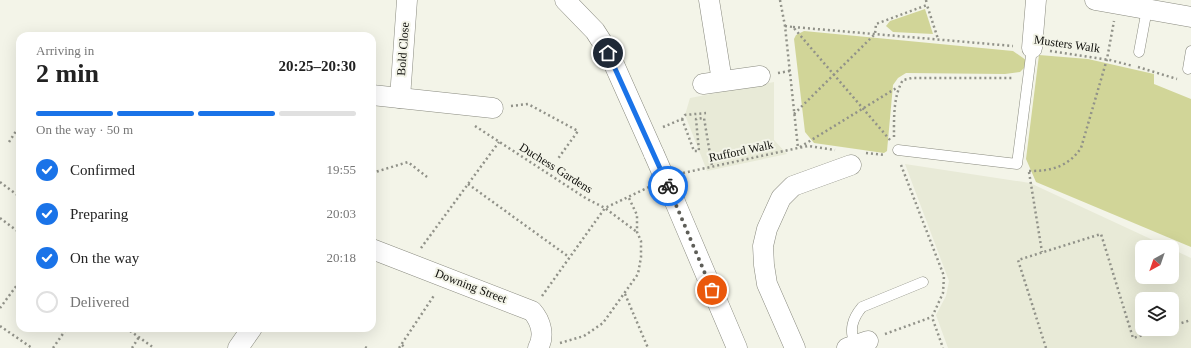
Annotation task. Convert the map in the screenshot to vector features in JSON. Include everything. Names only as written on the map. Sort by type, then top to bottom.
[{"type":"street","name":"Bold Close","points":[[400,98],[407,0]]},
{"type":"street","points":[[709,0],[713,83],[760,76]]},
{"type":"street","points":[[1032,48],[1036,0]]},
{"type":"street","points":[[1095,0],[1191,17]]},
{"type":"street","points":[[575,3],[595,31],[608,53],[646,135],[737,348]]},
{"type":"street","points":[[376,95],[493,108]]},
{"type":"street","points":[[795,348],[767,284],[763,246],[767,229],[781,198],[793,186],[851,164]]},
{"type":"street","name":"Downing Street","points":[[376,250],[532,311]]},
{"type":"street","points":[[532,311],[539,322],[542,336],[539,347]]},
{"type":"street","points":[[238,348],[249,332]]},
{"type":"lane","points":[[1139,52],[1147,9]]},
{"type":"lane","points":[[898,150],[1017,164],[1032,48]]},
{"type":"lane","points":[[1188,69],[1191,51]]},
{"type":"lane","points":[[857,345],[850,334],[855,315],[862,307],[923,282]]},
{"type":"path","points":[[780,0],[785,26],[798,148]]},
{"type":"path","points":[[926,0],[938,39]]},
{"type":"path","points":[[1017,164],[1029,172],[1049,171],[1074,158],[1081,148],[1107,59],[1117,4]]},
{"type":"path","points":[[794,114],[875,34],[876,24],[927,5]]},
{"type":"path","name":"Musters Walk","points":[[785,26],[1032,48],[1107,59],[1184,81]]},
{"type":"path","points":[[793,26],[898,150]]},
{"type":"path","name":"Rufford Walk","points":[[688,171],[798,148],[898,87],[904,80],[912,78],[1028,78]]},
{"type":"path","points":[[898,87],[894,113],[894,131],[898,150],[897,156],[944,276],[943,293],[932,317],[943,348]]},
{"type":"path","points":[[493,108],[528,104],[578,131],[557,160]]},
{"type":"path","points":[[646,135],[682,119],[685,115],[706,113]]},
{"type":"path","points":[[682,119],[694,151],[699,151],[696,119],[704,118],[712,166]]},
{"type":"path","name":"Duchess Gardens","points":[[469,122],[587,199],[605,208],[637,232]]},
{"type":"path","points":[[9,142],[16,132]]},
{"type":"path","points":[[410,263],[499,142]]},
{"type":"path","points":[[376,173],[408,162],[427,177]]},
{"type":"path","points":[[1029,172],[1042,252]]},
{"type":"path","points":[[0,182],[16,194]]},
{"type":"path","points":[[468,184],[569,257]]},
{"type":"path","points":[[532,311],[605,208],[628,196],[637,215],[637,232],[641,242],[641,257],[638,274],[603,323],[584,336],[564,343],[539,347]]},
{"type":"path","points":[[0,218],[16,230]]},
{"type":"path","points":[[1046,348],[1018,260],[1101,234],[1133,338],[1140,336]]},
{"type":"path","points":[[399,348],[447,277]]},
{"type":"path","points":[[0,308],[16,286]]},
{"type":"path","points":[[624,294],[648,348]]},
{"type":"path","points":[[857,345],[932,317]]},
{"type":"path","points":[[1179,324],[1191,320]]},
{"type":"path","points":[[0,326],[32,348]]},
{"type":"path","points":[[53,348],[64,332]]},
{"type":"path","points":[[132,332],[154,348]]},
{"type":"path","points":[[132,348],[139,337]]},
{"type":"path","points":[[402,345],[406,348]]},
{"type":"shaded area","points":[[774,82],[774,140],[787,154],[707,171],[685,115],[690,98]]},
{"type":"shaded area","points":[[905,164],[1030,183],[1153,240],[1135,240],[1135,284],[1179,284],[1179,252],[1191,258],[1191,348],[948,348],[936,315],[946,296],[949,281]]},
{"type":"green space","points":[[925,9],[933,34],[893,32],[886,26],[890,21]]},
{"type":"green space","points":[[804,31],[1013,51],[1026,60],[1026,66],[1020,72],[1005,74],[906,73],[898,78],[893,85],[887,151],[884,153],[814,143],[805,132],[794,39],[796,35]]},
{"type":"green space","points":[[1039,55],[1088,59],[1154,74],[1154,84],[1191,99],[1191,247],[1179,242],[1179,240],[1174,240],[1036,182],[1026,159]]},
{"type":"way so far","points":[[668,186],[712,290]]},
{"type":"route","points":[[608,53],[668,186]]}]
